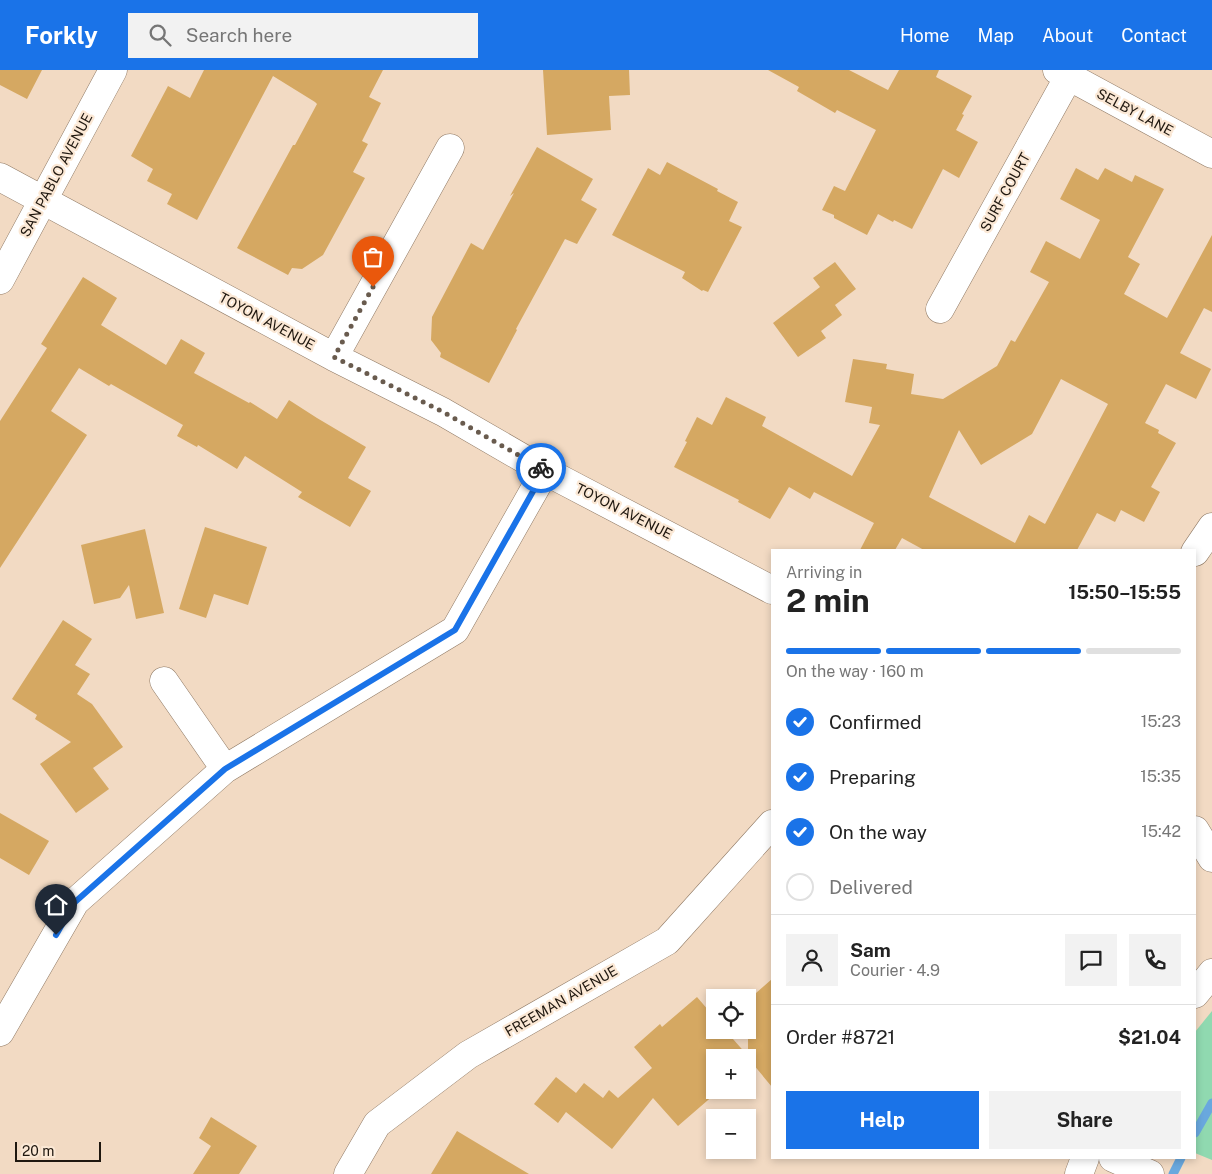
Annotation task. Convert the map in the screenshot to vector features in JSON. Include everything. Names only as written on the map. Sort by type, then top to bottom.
[{"type":"street","name":"SAN PABLO AVENUE","points":[[0,280],[113,70]]},
{"type":"street","name":"SELBY LANE","points":[[1063,73],[1212,154]]},
{"type":"street","name":"SURF COURT","points":[[940,308],[1063,73]]},
{"type":"street","points":[[334,357],[450,148]]},
{"type":"street","name":"TOYON AVENUE","points":[[0,177],[334,357],[443,412],[545,470],[771,589]]},
{"type":"street","points":[[0,1032],[75,902],[225,769],[455,630],[545,470]]},
{"type":"street","points":[[1196,551],[1212,527]]},
{"type":"street","points":[[164,681],[225,769]]},
{"type":"street","points":[[1196,818],[1212,827]]},
{"type":"street","name":"FREEMAN AVENUE","points":[[348,1174],[377,1124],[468,1055],[666,941],[771,825]]},
{"type":"street","points":[[1196,832],[1212,858]]},
{"type":"street","points":[[1196,993],[1212,973]]},
{"type":"street","points":[[1079,1174],[1085,1159]]},
{"type":"street","points":[[1115,1159],[1146,1172]]},
{"type":"green space","points":[[1212,1011],[1212,1160],[1196,1153],[1196,1031]]},
{"type":"building","points":[[0,70],[42,70],[27,99],[0,85]]},
{"type":"building","points":[[204,70],[383,70],[369,97],[381,103],[362,141],[368,144],[353,172],[365,178],[323,255],[302,269],[292,268],[288,275],[237,248],[317,104],[315,102],[273,76],[197,220],[167,204],[172,194],[147,181],[153,169],[131,156],[168,86],[190,98]]},
{"type":"building","points":[[543,70],[629,70],[630,95],[609,96],[611,130],[547,135]]},
{"type":"building","points":[[768,70],[849,70],[888,90],[899,70],[939,70],[936,77],[972,96],[956,130],[978,142],[959,178],[943,169],[912,229],[878,214],[867,235],[822,210],[834,186],[845,191],[876,130],[837,110],[835,113],[797,91],[799,87]]},
{"type":"building","points":[[537,147],[593,179],[581,200],[597,209],[577,244],[565,239],[489,383],[440,357],[441,353],[431,340],[432,317],[471,243],[483,250]]},
{"type":"building","points":[[667,162],[718,189],[717,191],[738,202],[729,221],[742,227],[708,292],[702,291],[682,278],[685,272],[612,235],[648,168],[660,175]]},
{"type":"building","points":[[1076,168],[1098,180],[1105,168],[1132,182],[1135,175],[1164,189],[1128,257],[1140,264],[1124,294],[1167,318],[1212,235],[1212,312],[1204,308],[1180,353],[1211,369],[1196,399],[1166,384],[1145,423],[1159,430],[1158,433],[1176,443],[1151,487],[1160,492],[1144,522],[1121,510],[1115,522],[1097,513],[1078,549],[922,549],[902,538],[896,549],[861,549],[874,523],[814,492],[810,499],[789,487],[770,519],[738,502],[739,500],[674,467],[697,417],[712,425],[726,397],[766,417],[762,426],[852,476],[880,425],[869,423],[872,407],[845,402],[853,359],[887,364],[886,369],[914,374],[911,394],[943,399],[997,366],[1011,340],[1015,342],[1049,282],[1030,272],[1046,241],[1080,259],[1100,220],[1060,199]],"holes":[[[1061,379],[1108,404],[1045,524],[1029,515],[1015,543],[929,497],[959,430],[981,465],[1032,434]]]},
{"type":"building","points":[[835,262],[856,289],[835,305],[842,315],[821,331],[826,338],[798,357],[773,323],[820,287],[813,278]]},
{"type":"building","points":[[83,277],[117,298],[101,325],[166,365],[181,339],[205,353],[194,373],[250,402],[277,419],[289,400],[366,447],[348,478],[371,491],[350,527],[298,497],[302,492],[245,456],[237,469],[198,445],[197,447],[177,436],[183,425],[79,368],[51,411],[87,435],[0,568],[0,421],[47,348],[41,344]]},
{"type":"building","points":[[205,527],[267,547],[248,605],[214,594],[206,618],[179,609]]},
{"type":"building","points":[[145,529],[164,613],[136,619],[129,585],[120,598],[94,604],[81,545]]},
{"type":"building","points":[[63,620],[92,639],[75,665],[90,674],[77,694],[92,704],[123,747],[93,768],[109,789],[76,813],[40,764],[71,742],[35,719],[37,715],[12,699]]},
{"type":"building","points":[[0,813],[49,841],[29,875],[0,858]]},
{"type":"building","points":[[771,980],[771,1086],[756,1068],[756,1049],[748,1049],[748,1039],[756,1039],[756,993]]},
{"type":"building","points":[[697,997],[706,1008],[706,1039],[733,1039],[742,1049],[706,1049],[706,1099],[709,1099],[678,1126],[653,1098],[612,1149],[566,1112],[558,1123],[534,1104],[556,1077],[576,1093],[584,1083],[603,1098],[609,1090],[618,1098],[652,1068],[634,1047],[660,1024],[662,1027]]},
{"type":"building","points":[[211,1117],[257,1146],[239,1174],[193,1174],[211,1146],[199,1138]]},
{"type":"building","points":[[457,1131],[529,1174],[431,1174]]},
{"type":"waterway","points":[[1196,1131],[1212,1103]]},
{"type":"waterway","points":[[1173,1174],[1180,1159]]},
{"type":"way so far","points":[[373,287],[334,357],[443,412],[541,468]]},
{"type":"route","points":[[56,935],[75,902],[225,769],[455,630],[545,470],[541,468]]}]
